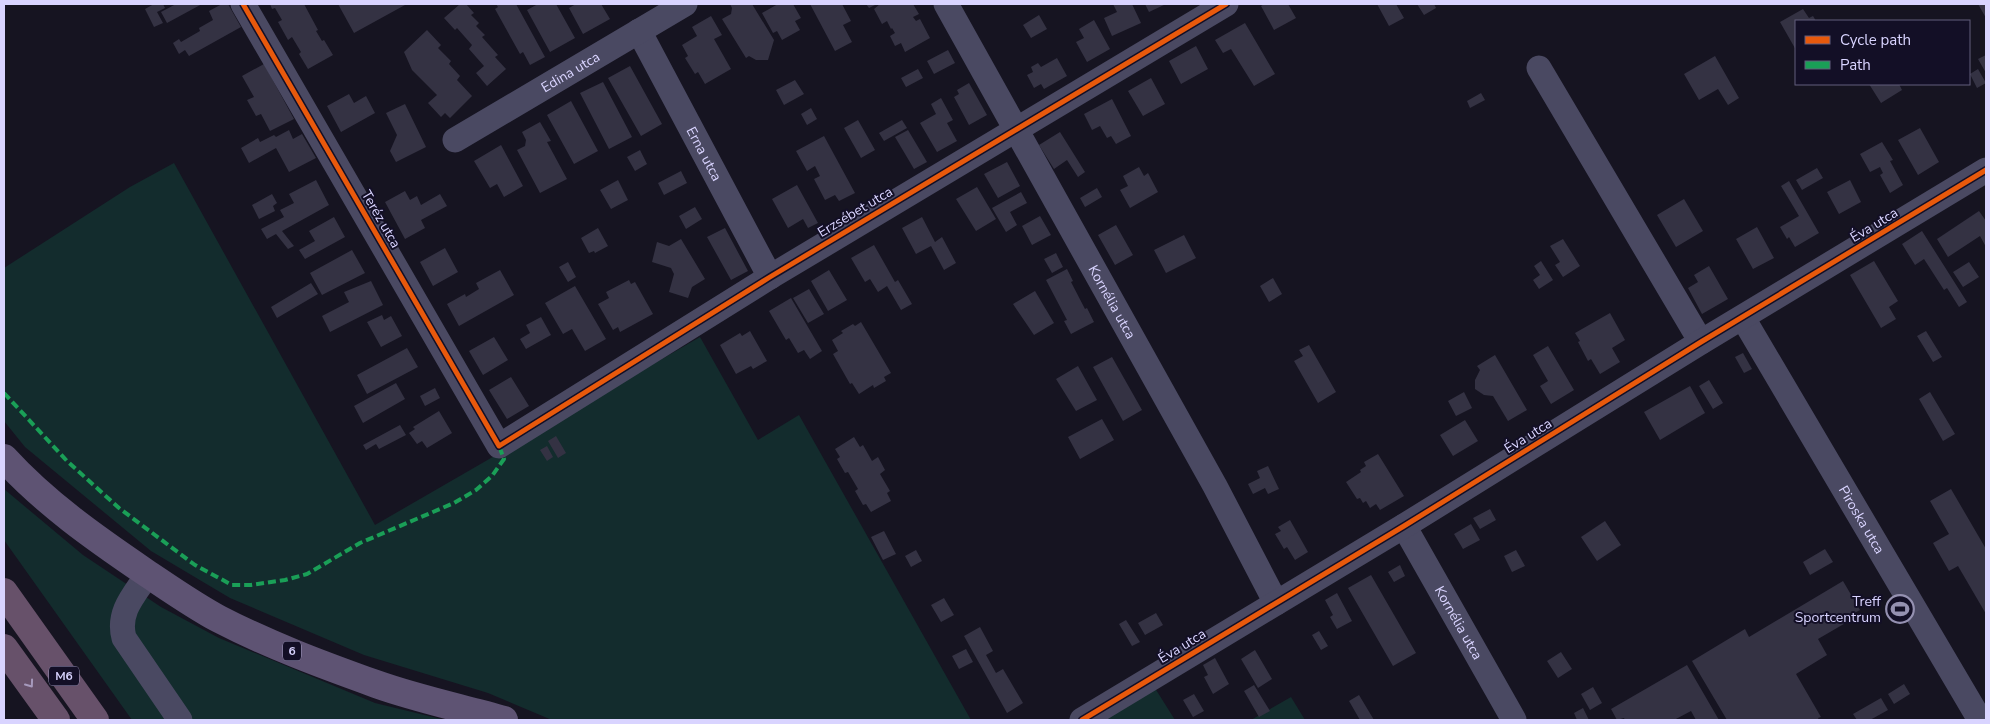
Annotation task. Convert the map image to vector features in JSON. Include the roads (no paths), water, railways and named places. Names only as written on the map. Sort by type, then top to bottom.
[{"type":"highway","name":"M6","points":[[4,592],[95,720]]},
{"type":"highway","name":"M6","points":[[4,648],[56,720]]},
{"type":"main road","name":"6","points":[[4,458],[18,474],[53,504],[110,548],[219,618],[273,644],[378,684],[504,720]]},
{"type":"street","name":"Teréz utca","points":[[244,4],[499,446]]},
{"type":"street","name":"Edina utca","points":[[455,140],[686,4]]},
{"type":"street","name":"Kornélia utca","points":[[946,4],[1215,486],[1276,603]]},
{"type":"street","name":"Erzsébet utca","points":[[499,446],[770,277],[1226,4]]},
{"type":"street","name":"Erna utca","points":[[639,31],[770,277]]},
{"type":"street","points":[[1539,68],[1702,342]]},
{"type":"street","name":"Éva utca","points":[[1082,720],[1404,526],[1986,170]]},
{"type":"street","name":"Piroska utca","points":[[1742,318],[1980,720]]},
{"type":"street","name":"Kornélia utca","points":[[1404,526],[1514,720]]},
{"type":"street","points":[[148,574],[126,606],[121,627],[124,638],[180,720]]},
{"type":"place","name":"Treff Sportcentrum","points":[[1900,609]]}]
